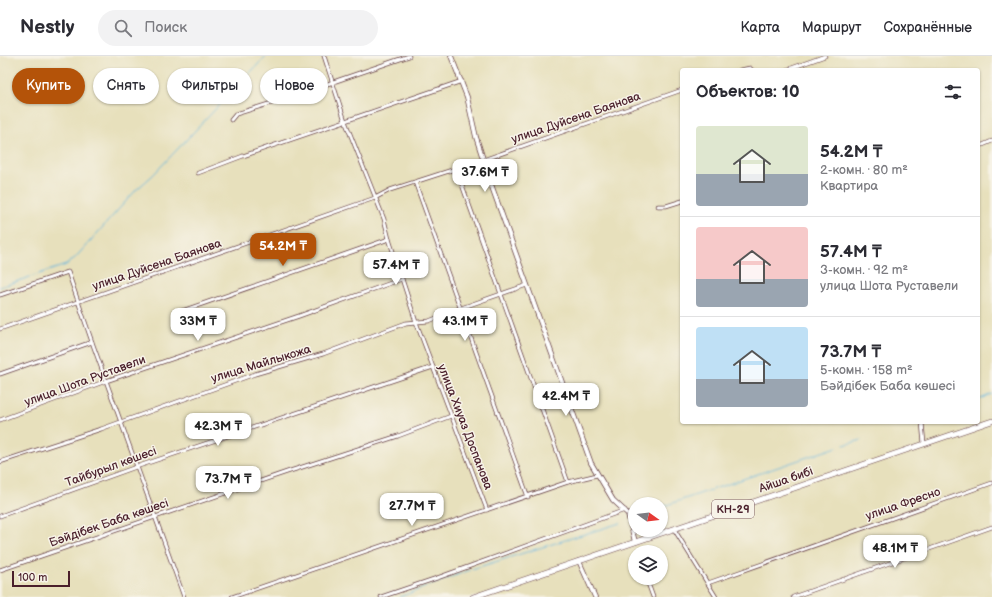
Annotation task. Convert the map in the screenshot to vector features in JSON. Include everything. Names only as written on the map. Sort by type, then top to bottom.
[{"type":"main road","name":"Айша бибі","points":[[474,597],[992,421]]},
{"type":"street","name":"улица Хиуаз Доспанова","points":[[324,56],[345,121],[384,219],[388,239],[416,322],[487,510]]},
{"type":"street","points":[[231,120],[236,114],[409,56]]},
{"type":"street","points":[[451,56],[462,81],[472,121],[492,187],[589,457],[597,475],[613,500],[628,514],[635,542]]},
{"type":"street","points":[[791,68],[824,56]]},
{"type":"street","points":[[198,173],[462,81]]},
{"type":"street","name":"улица Дуйсена Баянова","points":[[0,329],[375,198],[390,190],[484,160],[680,91]]},
{"type":"street","points":[[980,146],[992,141]]},
{"type":"street","points":[[456,168],[568,482]]},
{"type":"street","points":[[415,182],[528,497]]},
{"type":"street","points":[[658,206],[666,206],[680,202]]},
{"type":"street","points":[[182,311],[388,239]]},
{"type":"street","points":[[0,295],[68,272],[136,467],[184,597]]},
{"type":"street","name":"улица Шота Руставели","points":[[0,420],[106,381],[299,316],[402,279]]},
{"type":"street","name":"улица Майлыкожа","points":[[0,462],[101,429],[249,376],[323,354],[406,323],[429,321],[527,284]]},
{"type":"street","points":[[0,374],[92,342]]},
{"type":"street","name":"Тайбурыл көшесі","points":[[0,516],[136,467],[433,367]]},
{"type":"street","name":"Бәйдібек Баба көшесі","points":[[0,570],[287,472],[398,436],[451,416]]},
{"type":"street","points":[[922,424],[924,444]]},
{"type":"street","points":[[232,597],[528,497],[568,482],[597,475]]},
{"type":"street","name":"улица Фресно","points":[[708,583],[992,483]]},
{"type":"street","points":[[380,597],[440,577],[625,510]]},
{"type":"street","points":[[793,597],[992,527]]},
{"type":"street","points":[[674,529],[716,597]]},
{"type":"street","points":[[579,561],[595,597]]},
{"type":"street","points":[[649,585],[653,597]]},
{"type":"waterway","points":[[0,287],[66,265],[75,258],[136,190],[153,175],[266,56]]},
{"type":"waterway","points":[[980,399],[992,394]]},
{"type":"waterway","points":[[844,445],[862,440]]},
{"type":"waterway","points":[[668,505],[837,447]]},
{"type":"waterway","points":[[400,597],[472,569],[620,523]]}]
